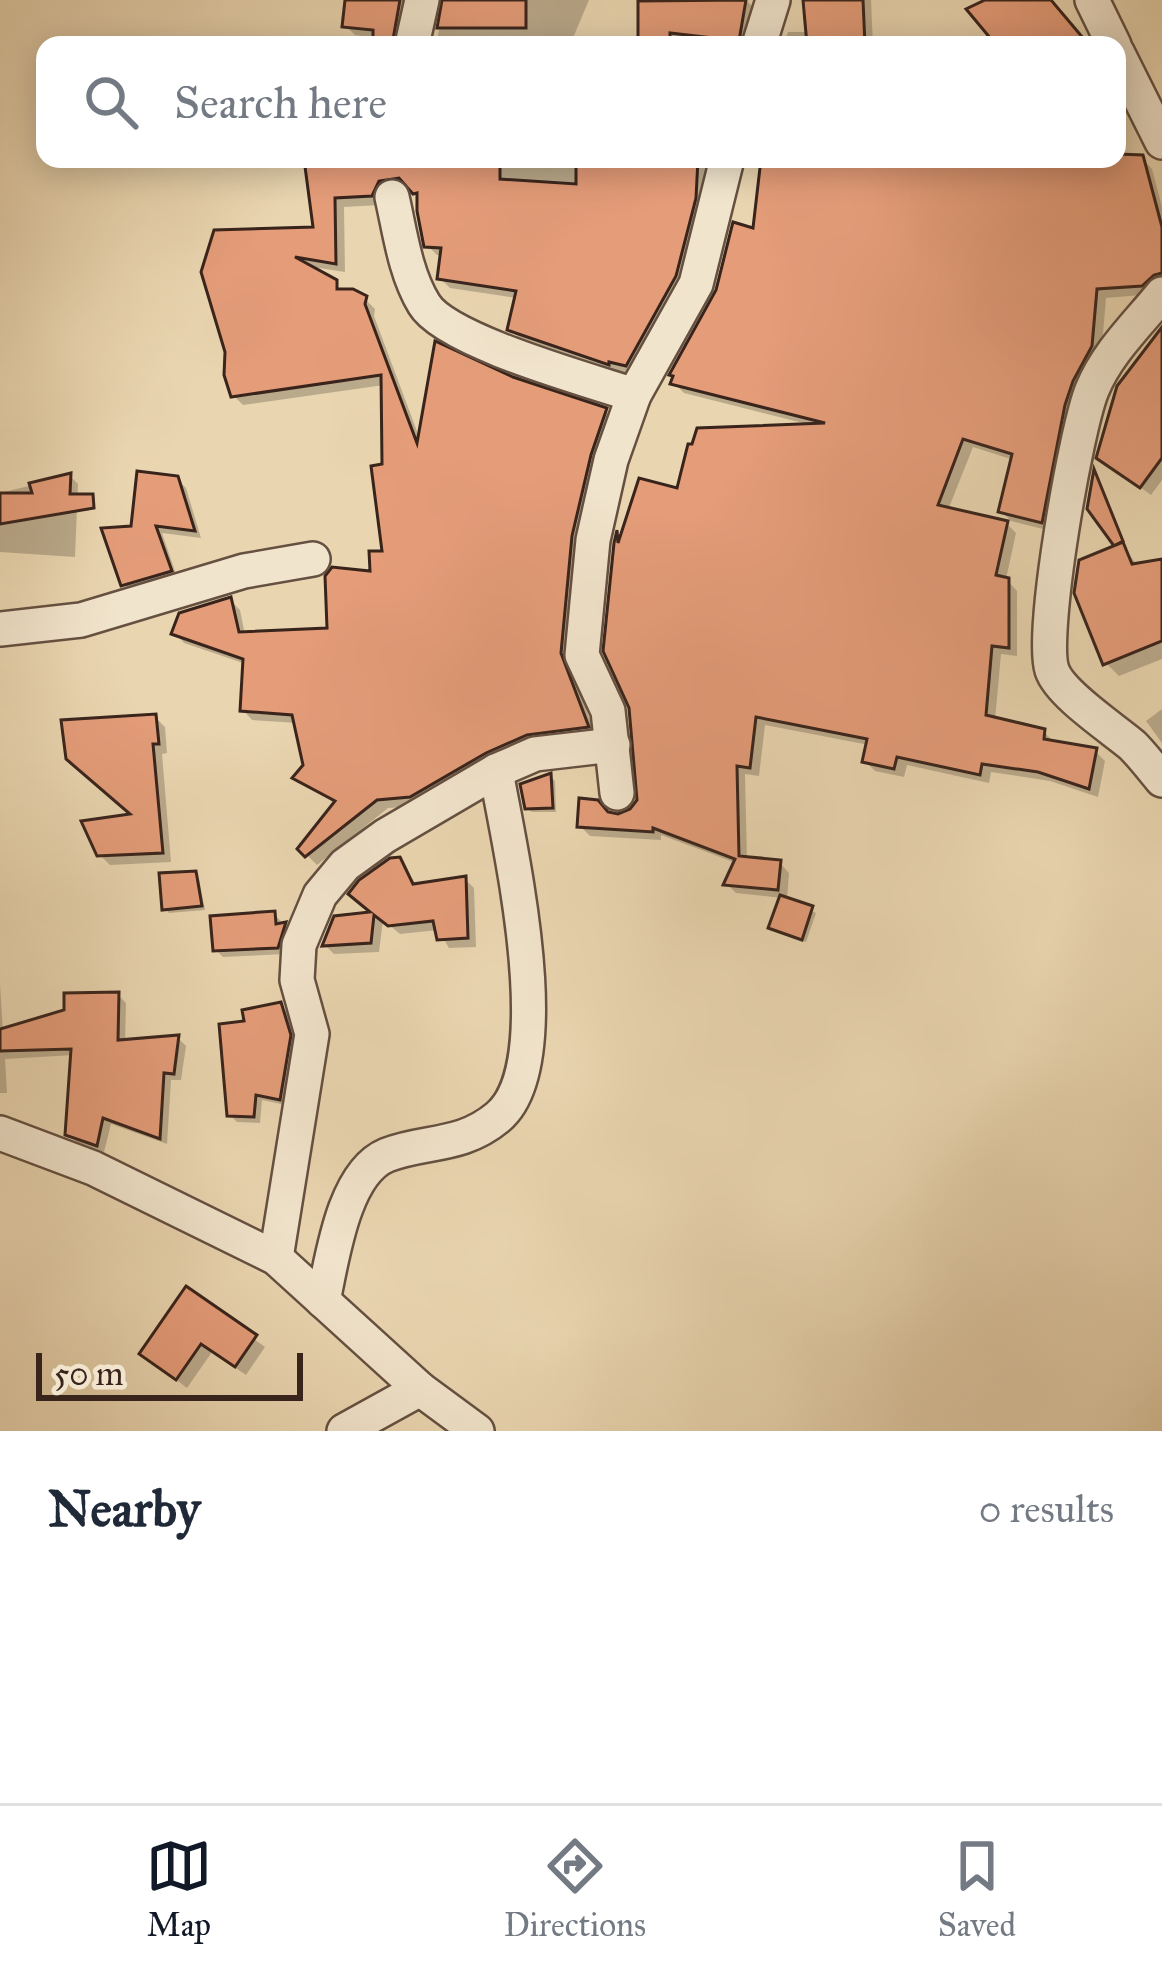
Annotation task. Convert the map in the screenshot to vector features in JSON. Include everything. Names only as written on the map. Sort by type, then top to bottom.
[{"type":"street","points":[[414,36],[422,0]]},
{"type":"street","points":[[762,36],[773,0]]},
{"type":"street","points":[[1092,0],[1109,36]]},
{"type":"street","points":[[1126,70],[1162,142]]},
{"type":"street","points":[[617,793],[602,693],[585,667],[582,636],[593,540],[634,395],[697,284],[725,168]]},
{"type":"street","points":[[392,197],[414,282],[424,306],[438,322],[634,395]]},
{"type":"street","points":[[1162,294],[1110,356],[1091,390],[1068,492],[1051,628],[1051,661],[1058,681],[1136,749],[1162,780]]},
{"type":"street","points":[[0,629],[81,620],[244,571],[313,559]]},
{"type":"street","points":[[275,1258],[312,1034],[297,980],[298,945],[320,895],[345,865],[385,836],[496,771],[535,754],[613,745]]},
{"type":"street","points":[[323,1301],[353,1188],[384,1156],[449,1144],[500,1116],[522,1077],[530,1005],[496,771]]},
{"type":"street","points":[[0,1133],[92,1168],[275,1258],[420,1389],[476,1431]]},
{"type":"street","points":[[344,1431],[420,1389]]},
{"type":"building","points":[[345,0],[400,0],[394,36],[342,27]]},
{"type":"building","points":[[442,0],[526,0],[526,28],[437,28]]},
{"type":"building","points":[[746,0],[740,36],[638,36],[638,1]]},
{"type":"building","points":[[803,0],[863,0],[865,36],[806,36]]},
{"type":"building","points":[[985,0],[1051,0],[1081,36],[988,36],[966,9]]},
{"type":"building","points":[[1126,154],[1143,155],[1162,227],[1162,273],[1142,286],[1097,289],[1092,346],[1065,405],[1042,523],[998,512],[1012,454],[963,439],[938,505],[1008,521],[996,575],[1009,578],[1009,648],[992,646],[986,715],[1045,729],[1044,739],[1097,748],[1089,789],[1038,772],[982,764],[980,775],[897,757],[894,769],[862,762],[867,739],[756,717],[750,768],[737,766],[739,856],[781,860],[778,890],[723,885],[735,859],[653,828],[653,832],[577,827],[579,798],[598,800],[608,812],[618,814],[637,800],[629,708],[603,651],[614,543],[617,530],[618,543],[639,478],[677,488],[697,428],[825,423],[670,384],[673,376],[669,375],[716,290],[733,222],[753,228],[760,168],[1126,168]]},
{"type":"building","points":[[305,168],[500,168],[500,179],[576,184],[576,168],[698,168],[696,198],[676,276],[626,366],[609,365],[507,330],[516,291],[437,279],[441,248],[424,247],[417,193],[399,178],[379,181],[372,196],[335,198],[336,264],[295,257],[337,280],[337,289],[353,289],[367,296],[365,304],[417,443],[435,341],[513,377],[607,408],[572,536],[561,653],[589,727],[527,735],[410,797],[377,800],[305,857],[297,849],[335,801],[292,778],[303,765],[292,715],[240,711],[243,659],[171,634],[179,613],[231,597],[239,632],[327,628],[325,576],[332,567],[370,571],[369,551],[382,551],[371,466],[382,464],[381,375],[231,397],[224,375],[225,352],[201,272],[214,230],[313,227]]},
{"type":"building","points":[[1162,327],[1162,458],[1140,488],[1096,458],[1117,386]]},
{"type":"building","points":[[1094,469],[1123,541],[1114,546],[1087,509]]},
{"type":"building","points":[[137,471],[178,476],[195,531],[156,526],[172,571],[121,586],[101,528],[131,526]]},
{"type":"building","points":[[71,473],[70,494],[93,494],[94,508],[0,524],[0,493],[32,493],[29,483]]},
{"type":"building","points":[[1123,542],[1132,564],[1162,559],[1162,641],[1103,665],[1074,593],[1079,560]]},
{"type":"building","points":[[156,714],[159,744],[153,744],[163,853],[97,856],[81,821],[130,814],[66,759],[61,720]]},
{"type":"building","points":[[551,773],[553,808],[525,809],[520,784]]},
{"type":"building","points":[[400,857],[413,884],[466,876],[468,938],[437,940],[433,921],[388,926],[374,915],[371,943],[322,946],[334,916],[370,912],[348,894],[359,880],[390,858]]},
{"type":"building","points":[[196,871],[202,906],[162,910],[159,873]]},
{"type":"building","points":[[780,895],[813,906],[802,940],[768,928]]},
{"type":"building","points":[[275,911],[276,924],[286,922],[278,948],[213,951],[210,916]]},
{"type":"building","points":[[119,992],[118,1040],[179,1035],[174,1074],[164,1073],[160,1139],[103,1118],[97,1146],[65,1135],[71,1049],[0,1051],[0,1029],[64,1010],[64,993]]},
{"type":"building","points":[[281,1002],[291,1035],[280,1100],[256,1095],[254,1117],[227,1116],[219,1024],[244,1021],[242,1010]]},
{"type":"building","points":[[186,1286],[257,1335],[235,1367],[201,1344],[176,1380],[139,1354]]}]
